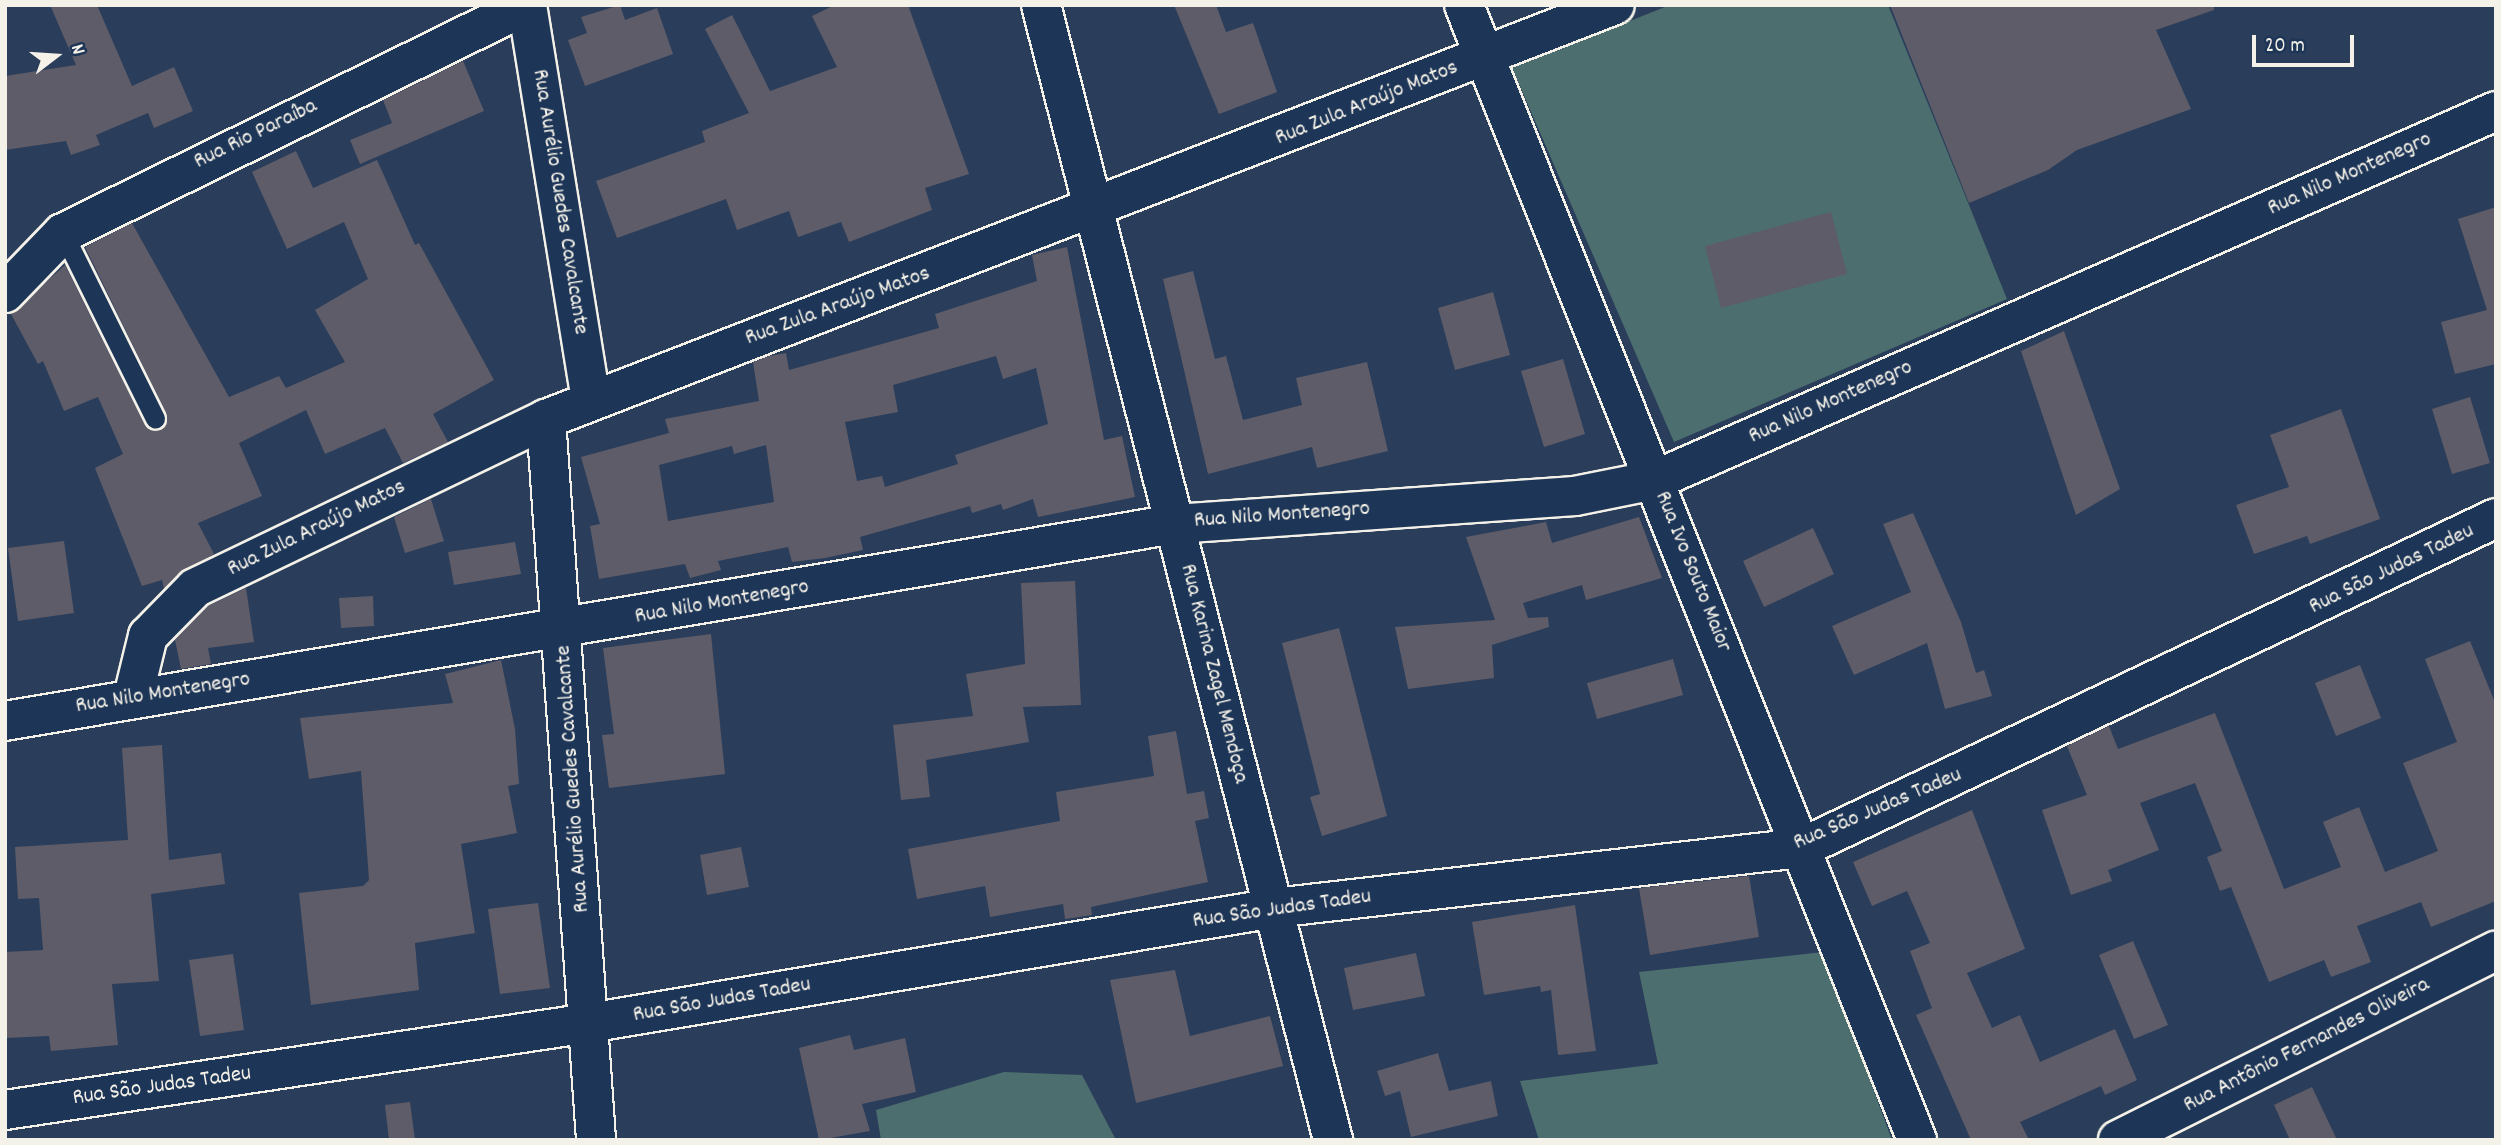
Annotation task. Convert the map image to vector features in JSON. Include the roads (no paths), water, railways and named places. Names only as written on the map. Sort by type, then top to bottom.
[{"type":"street","name":"Rua Rio Paraíba","points":[[5,293],[63,233],[527,5]]},
{"type":"street","name":"Rua Aurélio Guedes Cavalcante","points":[[527,5],[591,400]]},
{"type":"street","name":"Rua Karina Zagel Mendoça","points":[[1041,5],[1333,1140]]},
{"type":"street","name":"Rua Ivo Souto Maior","points":[[1464,5],[1917,1140]]},
{"type":"street","name":"Rua Zula Araújo Matos","points":[[134,697],[148,636],[195,588],[546,419],[1095,212],[1615,5]]},
{"type":"street","name":"Rua Nilo Montenegro","points":[[5,721],[134,697],[565,631],[1175,524],[1575,496],[1655,480],[2496,111]]},
{"type":"street","name":"Rua Aurélio Guedes Cavalcante","points":[[546,419],[565,631],[596,1140]]},
{"type":"street","name":"Rua São Judas Tadeu","points":[[5,1110],[589,1023],[1273,908],[1801,848],[2496,518]]},
{"type":"street","name":"Rua Antônio Fernandes Oliveira","points":[[2118,1140],[2496,951]]},
{"type":"lane","points":[[63,233],[155,418]]}]
